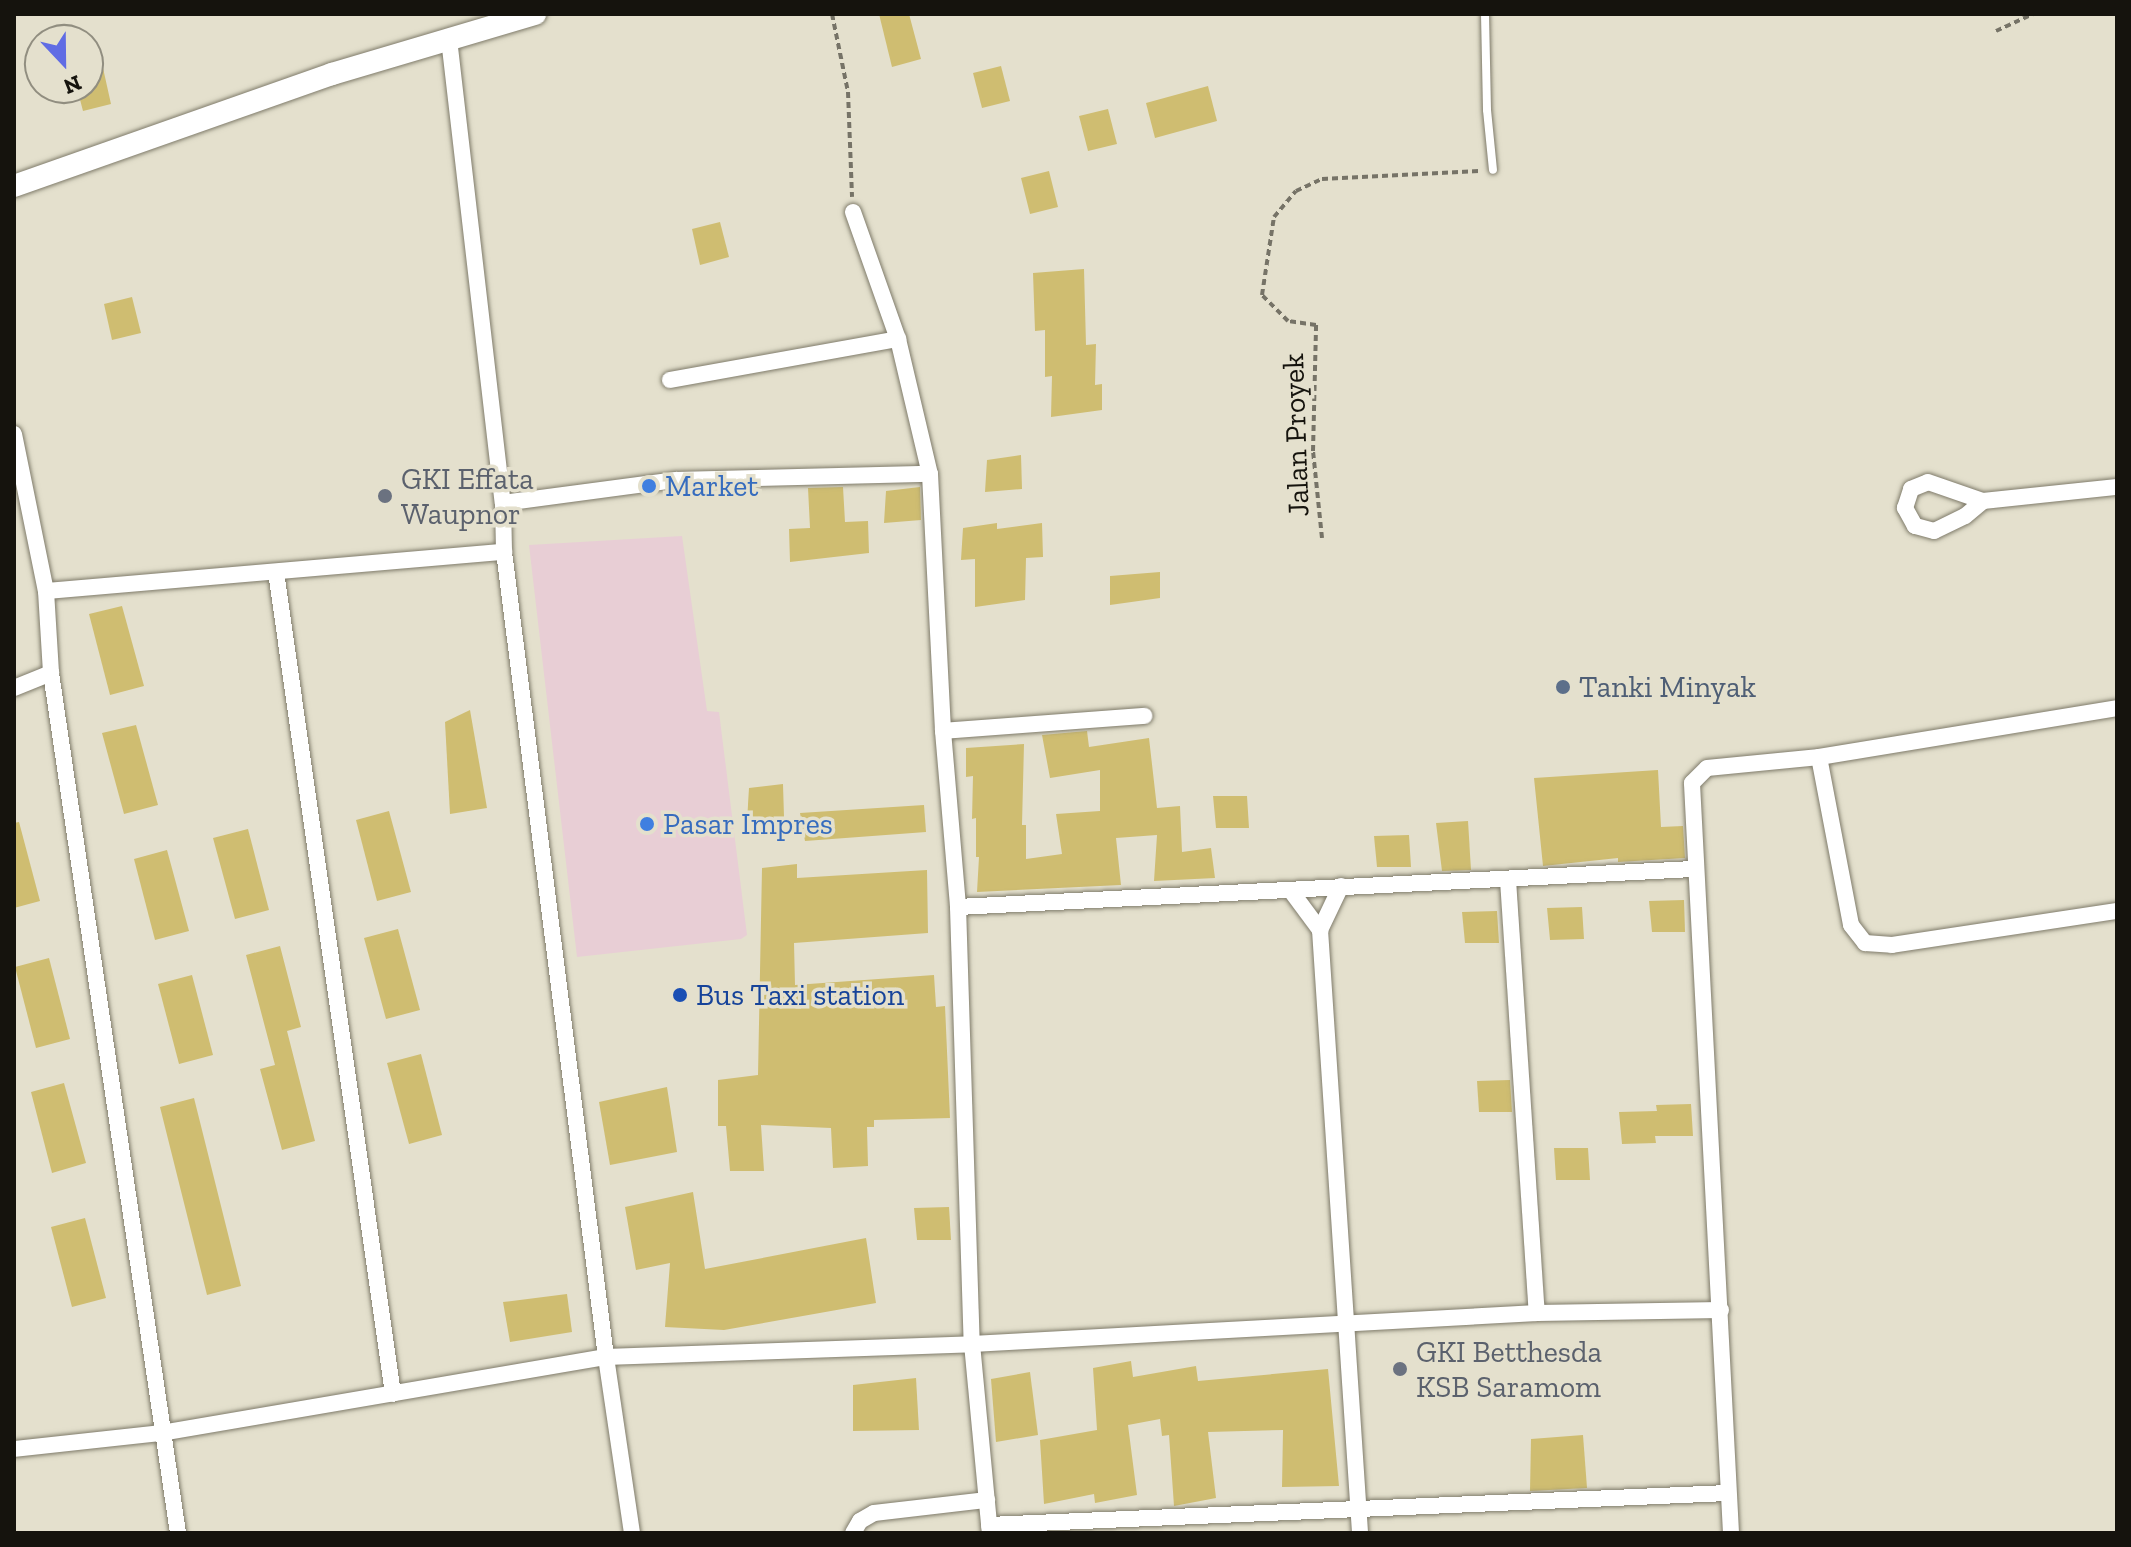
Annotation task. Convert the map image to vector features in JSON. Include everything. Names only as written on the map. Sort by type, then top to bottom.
[{"type":"main road","points":[[14,186],[332,74],[535,14]]},
{"type":"street","points":[[449,39],[503,503],[504,552],[606,1357],[632,1533]]},
{"type":"street","points":[[853,212],[898,339],[930,474],[943,731],[958,907],[972,1344],[990,1529],[1728,1493]]},
{"type":"street","points":[[670,380],[898,339]]},
{"type":"street","points":[[14,434],[46,591],[51,673],[178,1533]]},
{"type":"street","points":[[503,503],[676,480],[930,474]]},
{"type":"street","points":[[1983,501],[2117,487]]},
{"type":"street","points":[[46,591],[504,552]]},
{"type":"street","points":[[276,572],[393,1394]]},
{"type":"street","points":[[14,688],[51,673]]},
{"type":"street","points":[[1731,1533],[1721,1310],[1690,803],[1692,783],[1698,773],[1707,768],[1819,757],[2117,708]]},
{"type":"street","points":[[943,731],[1144,716]]},
{"type":"street","points":[[1819,757],[1851,925],[1865,943],[1892,945],[2117,911]]},
{"type":"street","points":[[958,907],[1694,869]]},
{"type":"street","points":[[1508,880],[1537,1313]]},
{"type":"street","points":[[1341,886],[1320,930],[1360,1533]]},
{"type":"street","points":[[1291,891],[1320,930]]},
{"type":"street","points":[[14,1449],[161,1433],[606,1357],[972,1344],[1537,1313],[1721,1310]]},
{"type":"street","points":[[853,1533],[860,1521],[874,1513],[987,1500]]},
{"type":"lane","points":[[1485,14],[1487,110],[1493,170]]},
{"type":"path","points":[[832,14],[848,92],[853,212]]},
{"type":"path","points":[[1996,31],[2033,14]]},
{"type":"path","name":"Jalan Proyek","points":[[1322,538],[1313,451],[1316,325],[1288,321],[1262,295],[1274,217],[1296,191],[1322,179],[1493,170]]},
{"type":"shaded area","name":"Pasar Impres","points":[[682,536],[707,711],[719,712],[747,935],[741,939],[577,957],[529,545]]},
{"type":"building","points":[[879,14],[909,14],[921,59],[892,67]]},
{"type":"building","points":[[1001,66],[1010,101],[982,108],[973,73]]},
{"type":"building","points":[[104,72],[111,104],[83,111],[81,104],[104,104]]},
{"type":"building","points":[[1208,86],[1217,121],[1155,138],[1146,103]]},
{"type":"building","points":[[1108,109],[1117,144],[1088,151],[1079,116]]},
{"type":"building","points":[[1049,171],[1058,207],[1030,214],[1021,178]]},
{"type":"building","points":[[720,222],[729,257],[700,265],[692,229]]},
{"type":"building","points":[[1084,269],[1086,345],[1096,344],[1095,385],[1102,384],[1102,410],[1051,417],[1052,376],[1045,377],[1045,330],[1035,331],[1033,273]]},
{"type":"building","points":[[132,297],[141,333],[112,340],[104,304]]},
{"type":"building","points":[[1021,455],[1022,489],[985,492],[987,460]]},
{"type":"building","points":[[843,487],[845,522],[868,521],[869,553],[790,562],[789,529],[810,528],[808,488]]},
{"type":"building","points":[[920,487],[921,520],[884,523],[886,491]]},
{"type":"building","points":[[997,523],[997,529],[1042,523],[1043,557],[1026,558],[1025,600],[975,607],[975,559],[961,560],[963,528]]},
{"type":"building","points":[[1160,572],[1160,598],[1110,605],[1110,576]]},
{"type":"building","points":[[122,606],[144,686],[110,695],[89,614]]},
{"type":"building","points":[[470,710],[487,808],[450,814],[445,722]]},
{"type":"building","points":[[136,725],[158,805],[124,814],[102,733]]},
{"type":"building","points":[[1087,731],[1089,747],[1149,738],[1157,808],[1180,806],[1182,852],[1211,848],[1215,878],[1154,881],[1157,835],[1116,838],[1121,885],[977,892],[979,857],[976,857],[976,818],[972,819],[973,776],[966,777],[966,748],[1024,744],[1022,825],[1026,825],[1026,859],[1062,854],[1056,814],[1100,811],[1100,770],[1050,778],[1042,735]]},
{"type":"building","points":[[1658,770],[1661,827],[1683,826],[1685,858],[1618,862],[1618,858],[1543,866],[1534,778]]},
{"type":"building","points":[[783,784],[784,817],[747,821],[749,788]]},
{"type":"building","points":[[1213,796],[1247,796],[1249,828],[1216,828]]},
{"type":"building","points":[[924,805],[926,832],[805,841],[800,813]]},
{"type":"building","points":[[389,811],[411,892],[377,901],[356,820]]},
{"type":"building","points":[[1468,821],[1471,870],[1442,871],[1436,823]]},
{"type":"building","points":[[19,822],[40,901],[14,908],[14,823]]},
{"type":"building","points":[[248,829],[269,910],[235,919],[213,838]]},
{"type":"building","points":[[1409,835],[1411,867],[1377,867],[1374,836]]},
{"type":"building","points":[[167,850],[189,931],[155,940],[134,859]]},
{"type":"building","points":[[797,864],[797,878],[927,870],[928,933],[794,943],[795,985],[934,975],[936,1007],[945,1006],[950,1118],[874,1120],[874,1127],[867,1127],[868,1166],[833,1168],[831,1128],[761,1125],[764,1171],[730,1171],[726,1126],[718,1126],[718,1080],[758,1075],[762,868]]},
{"type":"building","points":[[1684,900],[1685,932],[1652,932],[1649,901]]},
{"type":"building","points":[[1582,907],[1584,939],[1550,940],[1547,908]]},
{"type":"building","points":[[1497,911],[1499,943],[1465,943],[1462,912]]},
{"type":"building","points":[[398,929],[420,1010],[386,1019],[364,938]]},
{"type":"building","points":[[280,946],[301,1027],[287,1031],[315,1141],[282,1150],[260,1069],[275,1065],[246,955]]},
{"type":"building","points":[[49,958],[70,1039],[36,1048],[15,967]]},
{"type":"building","points":[[192,975],[213,1055],[179,1064],[158,984]]},
{"type":"building","points":[[421,1054],[442,1135],[409,1144],[387,1063]]},
{"type":"building","points":[[1510,1080],[1512,1112],[1479,1112],[1477,1081]]},
{"type":"building","points":[[64,1083],[86,1163],[52,1173],[31,1092]]},
{"type":"building","points":[[667,1087],[677,1152],[610,1165],[599,1102]]},
{"type":"building","points":[[194,1098],[241,1286],[207,1295],[160,1107]]},
{"type":"building","points":[[1691,1104],[1693,1136],[1655,1136],[1656,1143],[1622,1144],[1619,1112],[1657,1111],[1656,1105]]},
{"type":"building","points":[[1554,1148],[1588,1148],[1590,1180],[1556,1180]]},
{"type":"building","points":[[693,1192],[705,1269],[866,1238],[876,1303],[724,1330],[665,1327],[670,1263],[636,1270],[625,1207]]},
{"type":"building","points":[[949,1207],[951,1240],[917,1240],[914,1208]]},
{"type":"building","points":[[85,1218],[106,1298],[72,1307],[51,1227]]},
{"type":"building","points":[[567,1294],[572,1332],[510,1342],[503,1302]]},
{"type":"building","points":[[1131,1361],[1133,1377],[1196,1366],[1198,1381],[1328,1369],[1339,1486],[1282,1487],[1283,1430],[1208,1432],[1216,1498],[1174,1506],[1169,1435],[1162,1436],[1160,1419],[1128,1425],[1137,1495],[1095,1503],[1094,1494],[1044,1504],[1040,1440],[1097,1430],[1093,1368]]},
{"type":"building","points":[[1030,1372],[1038,1435],[996,1442],[991,1379]]},
{"type":"building","points":[[916,1378],[919,1430],[853,1431],[853,1385]]},
{"type":"building","points":[[1583,1435],[1587,1488],[1530,1491],[1531,1439]]},
{"type":"place","name":"Market","points":[[649,486]]},
{"type":"place","name":"GKI Effata Waupnor","points":[[385,496]]},
{"type":"place","name":"Tanki Minyak","points":[[1563,687]]},
{"type":"place","name":"Pasar Impres","points":[[647,824]]},
{"type":"place","name":"Bus Taxi station","points":[[680,995]]},
{"type":"place","name":"GKI Betthesda KSB Saramom","points":[[1400,1369]]}]
